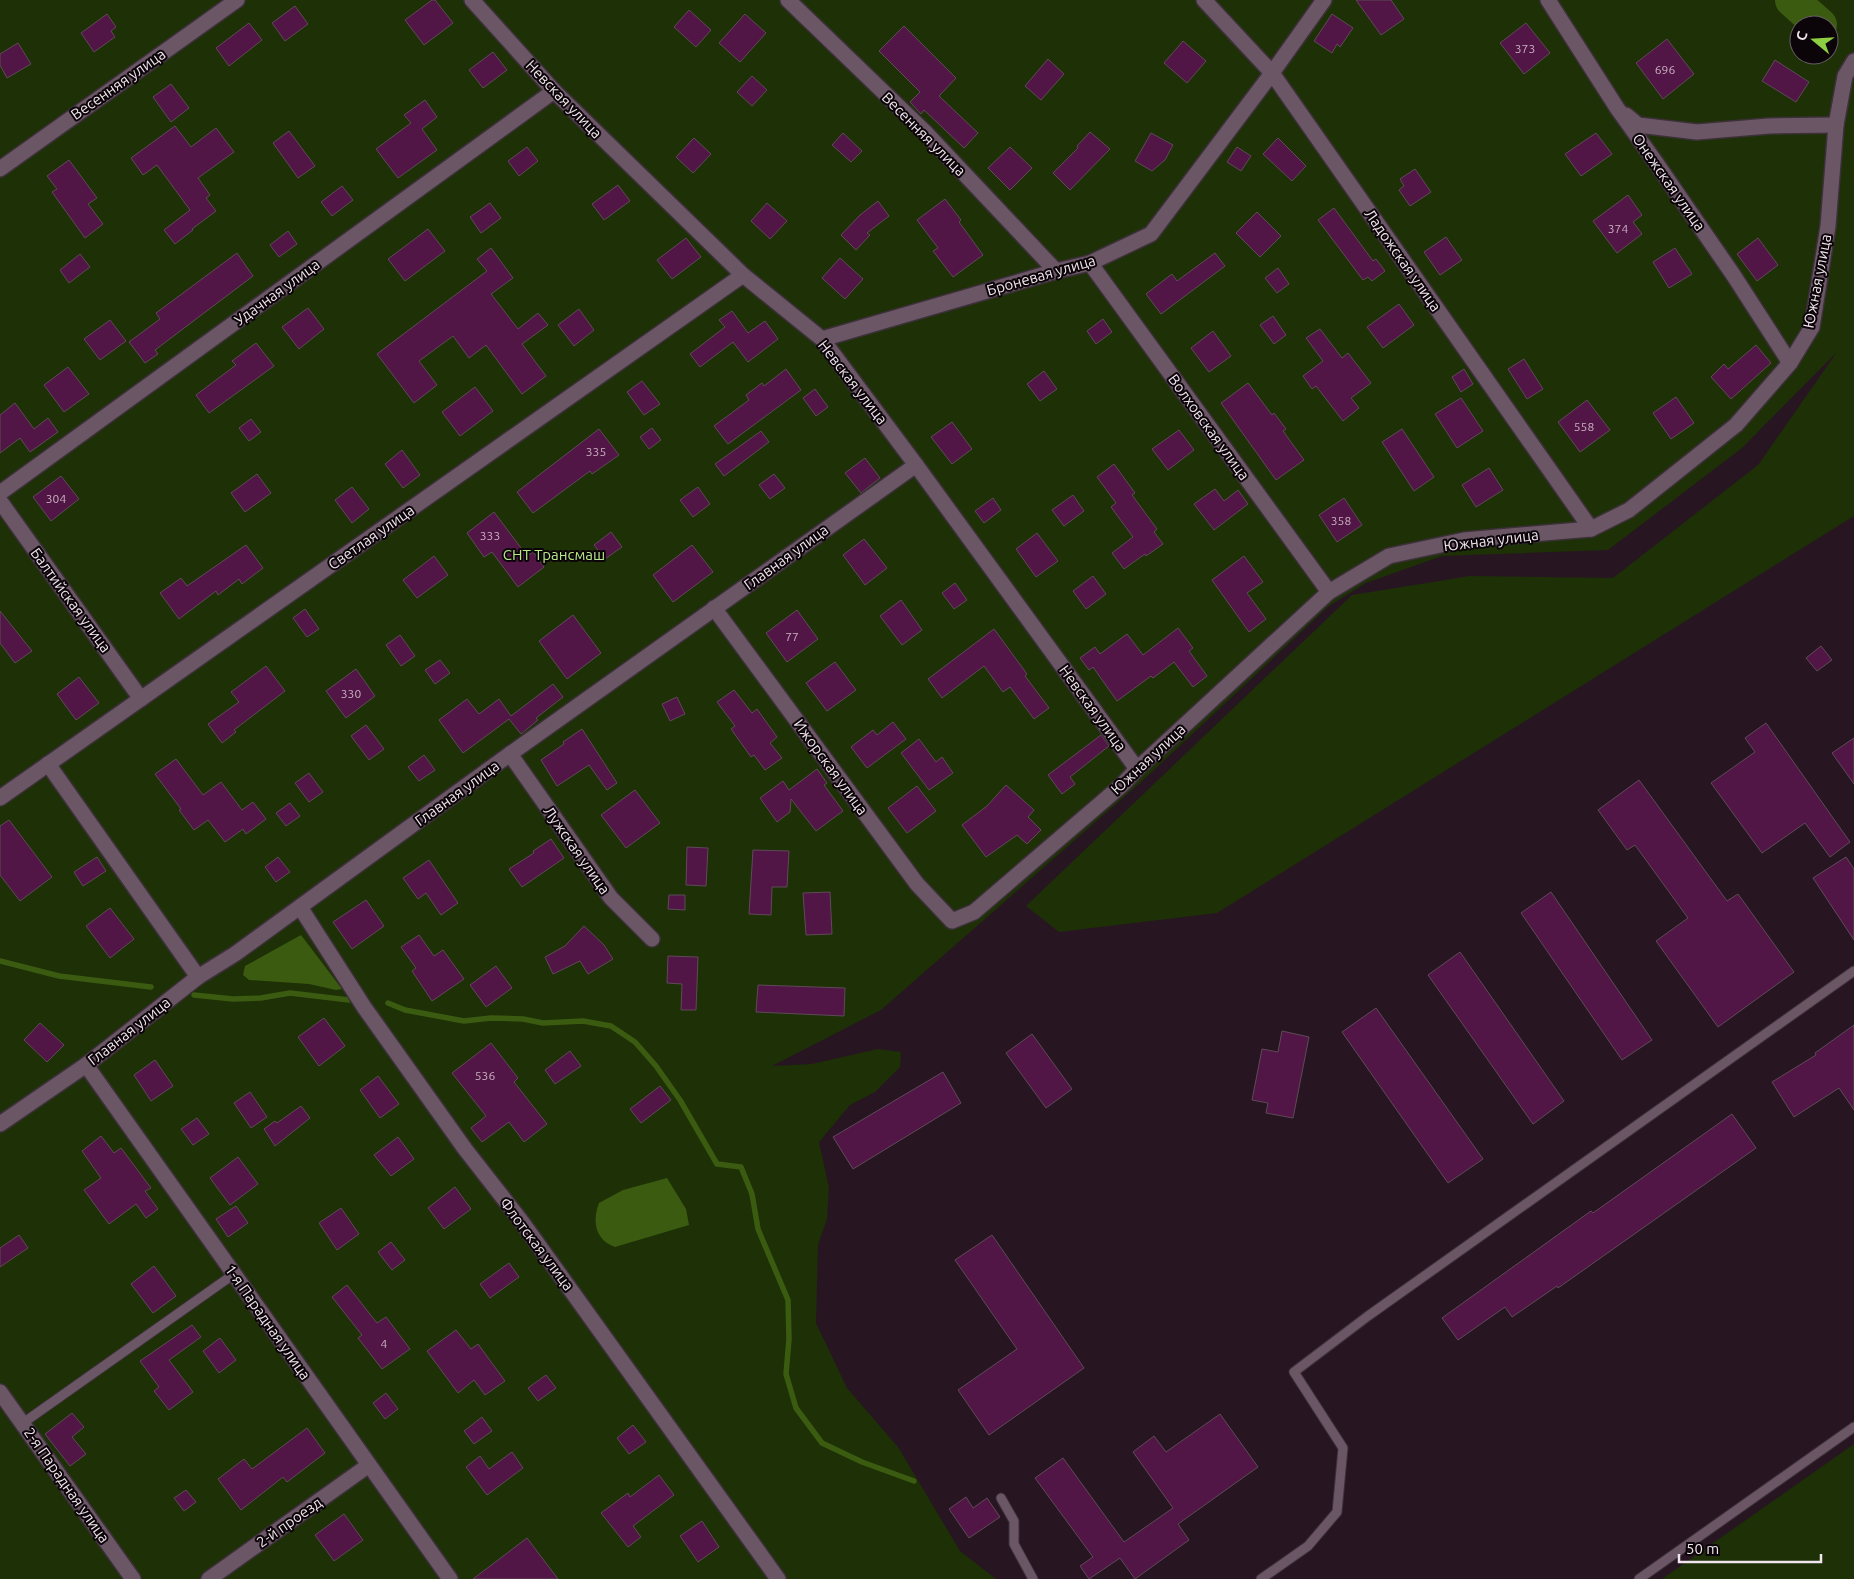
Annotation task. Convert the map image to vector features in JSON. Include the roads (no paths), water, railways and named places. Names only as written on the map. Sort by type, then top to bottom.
[{"type":"street","name":"Весенняя улица","points":[[0,169],[237,0]]},
{"type":"street","name":"Невская улица","points":[[472,0],[554,91],[743,275],[822,339],[916,464],[1137,769]]},
{"type":"street","name":"Весенняя улица","points":[[788,0],[925,132],[1056,271]]},
{"type":"street","name":"Ладожская улица","points":[[1204,0],[1272,73],[1592,529]]},
{"type":"street","name":"Броневая улица","points":[[822,339],[1056,271],[1090,263],[1151,234],[1272,73],[1324,0]]},
{"type":"street","name":"Онежская улица","points":[[1548,0],[1617,108],[1723,260],[1790,363]]},
{"type":"street","name":"Южная улица","points":[[952,921],[974,912],[1122,785],[1328,592],[1389,556],[1464,540],[1592,529],[1629,510],[1736,425],[1790,363],[1812,327],[1828,226],[1836,125],[1845,76],[1854,61]]},
{"type":"street","name":"Удачная улица","points":[[0,493],[554,91]]},
{"type":"street","points":[[1617,108],[1638,125],[1697,132],[1769,126],[1836,125]]},
{"type":"street","name":"Волховская улица","points":[[1090,263],[1328,592]]},
{"type":"street","name":"Светлая улица","points":[[0,798],[743,275]]},
{"type":"street","name":"Главная улица","points":[[0,1124],[86,1065],[198,978],[235,954],[510,754],[916,464]]},
{"type":"street","name":"Балтийская улица","points":[[0,501],[141,699]]},
{"type":"street","name":"Ижорская улица","points":[[714,608],[917,884],[952,921]]},
{"type":"street","name":"Лужская улица","points":[[510,754],[611,898],[652,939]]},
{"type":"street","points":[[48,764],[198,978]]},
{"type":"street","name":"Флотская улица","points":[[300,907],[364,1007],[465,1149],[522,1222],[778,1579]]},
{"type":"street","name":"1-я Парадная улица","points":[[86,1065],[450,1579]]},
{"type":"street","name":"2-я Парадная улица","points":[[0,1392],[24,1423],[133,1579]]},
{"type":"street","name":"2-й проезд","points":[[209,1579],[369,1465]]},
{"type":"lane","points":[[1260,1579],[1308,1546],[1337,1512],[1343,1448],[1294,1372],[1376,1310],[1854,971]]},
{"type":"lane","points":[[24,1423],[234,1274]]},
{"type":"lane","points":[[1639,1579],[1854,1428]]},
{"type":"lane","points":[[1001,1498],[1014,1521],[1014,1544],[1033,1579]]},
{"type":"waterway","points":[[1792,0],[1809,15]]},
{"type":"waterway","points":[[0,961],[59,976],[151,987]]},
{"type":"waterway","points":[[194,995],[233,999],[261,998],[290,993],[349,1000]]},
{"type":"waterway","points":[[388,1003],[405,1010],[464,1021],[491,1018],[523,1019],[543,1023],[583,1021],[611,1026],[635,1042],[656,1066],[680,1100],[717,1164],[741,1167],[752,1194],[758,1229],[788,1300],[789,1339],[786,1374],[796,1408],[822,1443],[862,1462],[914,1481]]},
{"type":"park label","name":"СНТ Трансмаш","points":[[554,554]]}]
